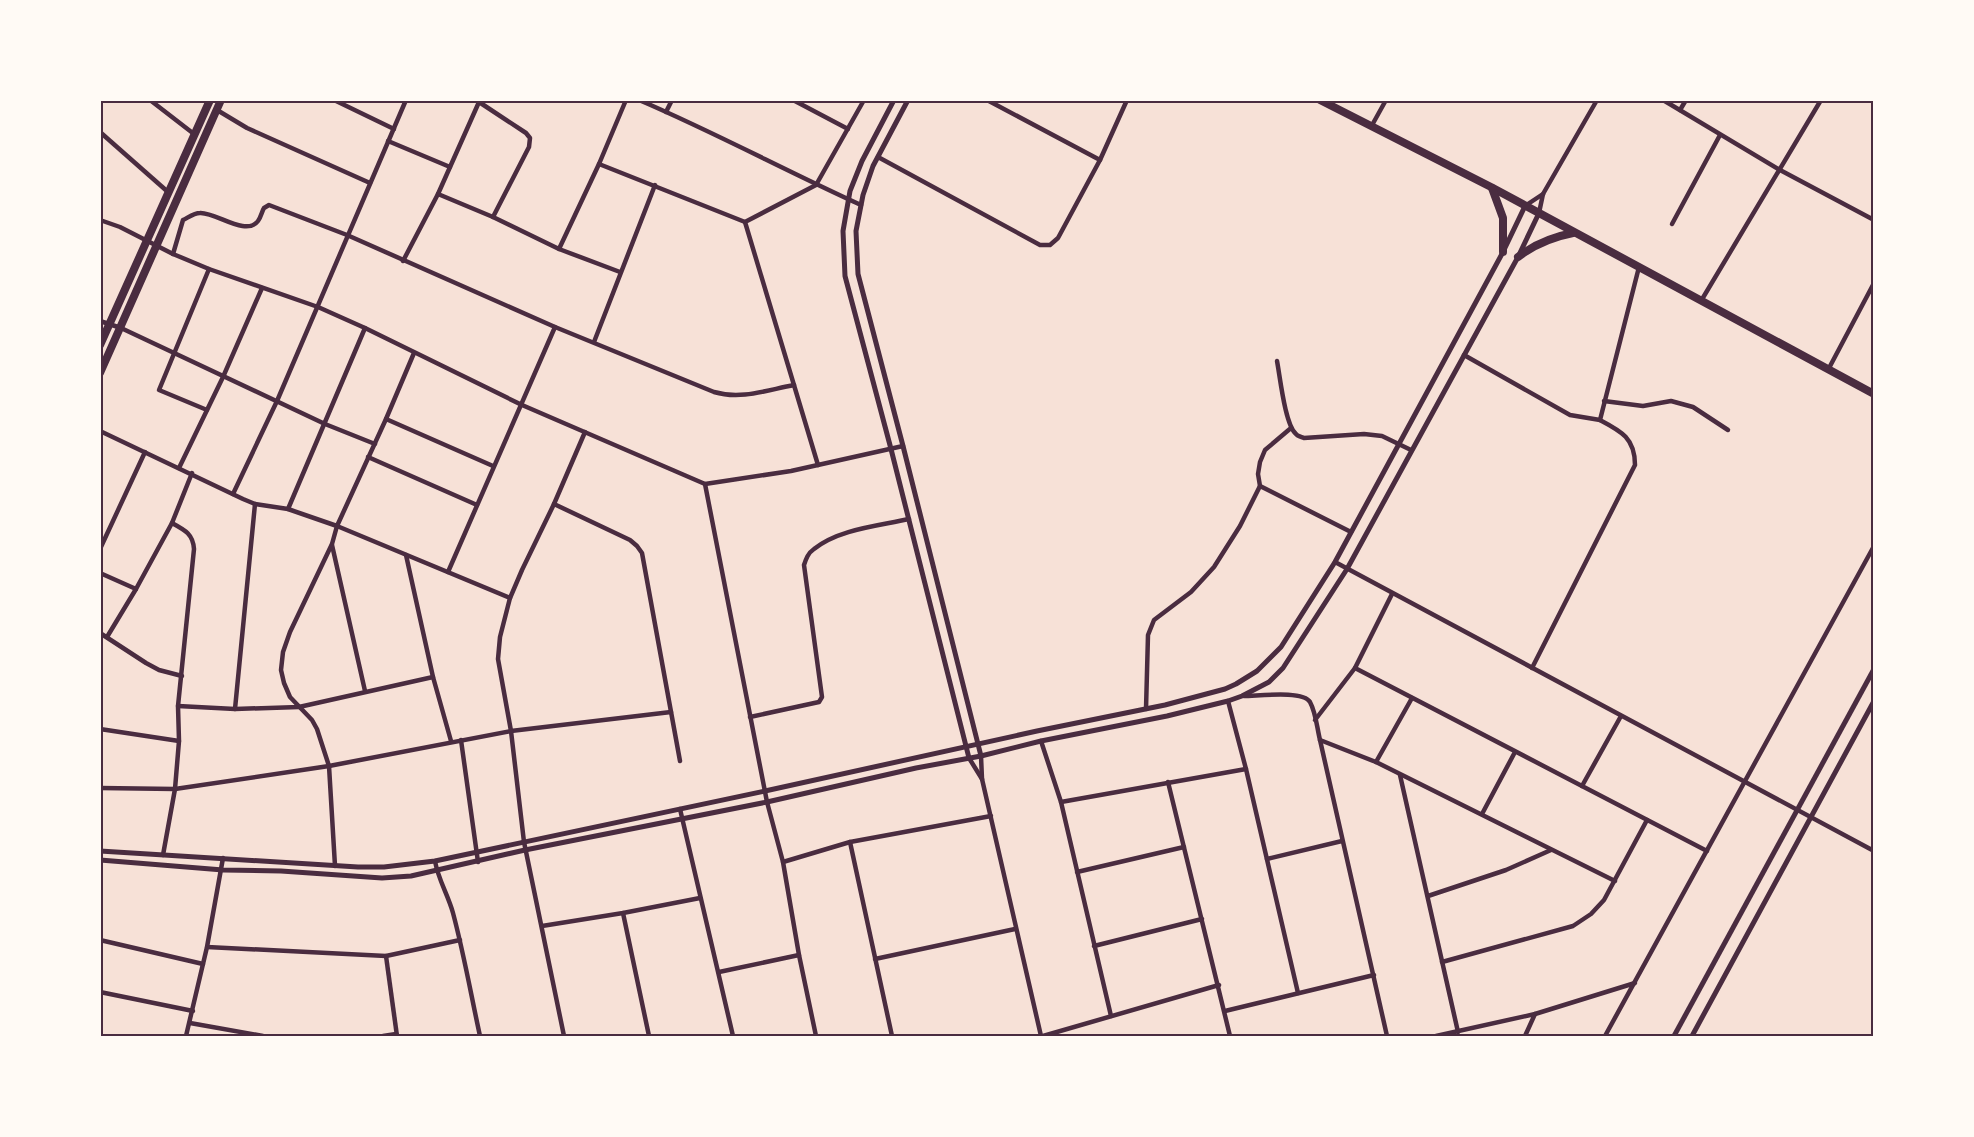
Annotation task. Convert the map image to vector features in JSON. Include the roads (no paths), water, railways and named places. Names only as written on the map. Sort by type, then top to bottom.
[{"type":"highway","points":[[100,345],[210,100]]},
{"type":"highway","points":[[100,373],[221,100]]},
{"type":"highway","points":[[1320,100],[1371,128],[1491,187],[1874,394]]},
{"type":"highway","points":[[1491,187],[1503,218],[1503,252]]},
{"type":"highway","points":[[1518,257],[1538,244],[1574,233]]},
{"type":"street","points":[[150,100],[194,134]]},
{"type":"street","points":[[334,100],[394,129]]},
{"type":"street","points":[[233,494],[318,307],[406,100]]},
{"type":"street","points":[[559,249],[626,100]]},
{"type":"street","points":[[639,100],[861,205]]},
{"type":"street","points":[[666,112],[672,100]]},
{"type":"street","points":[[794,100],[848,129]]},
{"type":"street","points":[[745,222],[816,185],[864,100]]},
{"type":"street","points":[[894,100],[861,161],[849,199],[843,231],[845,276],[969,758],[982,779]]},
{"type":"street","points":[[908,100],[866,185],[856,231],[858,274],[979,744],[982,779],[1015,929],[1042,1036],[1219,985]]},
{"type":"street","points":[[987,100],[1100,160]]},
{"type":"street","points":[[878,157],[1040,245],[1050,245],[1058,238],[1100,160],[1127,100]]},
{"type":"street","points":[[1371,128],[1386,100]]},
{"type":"street","points":[[100,860],[223,870],[281,871],[382,878],[411,876],[525,850],[766,802],[1041,741],[1167,716],[1242,696],[1269,682],[1283,668],[1347,569],[1518,257],[1539,213],[1543,194],[1597,100]]},
{"type":"street","points":[[1663,100],[1780,170],[1874,220]]},
{"type":"street","points":[[1680,110],[1686,100]]},
{"type":"street","points":[[1701,301],[1821,100]]},
{"type":"street","points":[[403,261],[438,194],[477,101],[530,138],[529,147],[493,217]]},
{"type":"street","points":[[217,110],[247,128],[370,183]]},
{"type":"street","points":[[100,132],[168,192]]},
{"type":"street","points":[[1672,224],[1720,135]]},
{"type":"street","points":[[388,141],[450,166]]},
{"type":"street","points":[[599,164],[745,222]]},
{"type":"street","points":[[594,342],[656,185]]},
{"type":"street","points":[[438,194],[493,217],[559,249],[620,272]]},
{"type":"street","points":[[100,851],[335,866],[384,867],[435,861],[1146,709],[1226,689],[1257,671],[1281,647],[1335,562],[1526,206],[1543,194]]},
{"type":"street","points":[[173,254],[183,220],[203,213],[250,227],[258,222],[264,207],[269,205],[347,235],[555,327],[714,392],[728,396],[740,396],[794,385]]},
{"type":"street","points":[[100,220],[209,269],[318,307],[522,405],[705,484],[791,471],[903,446]]},
{"type":"street","points":[[745,222],[818,465]]},
{"type":"street","points":[[1600,420],[1639,267]]},
{"type":"street","points":[[207,410],[159,390],[209,269]]},
{"type":"street","points":[[1828,370],[1874,283]]},
{"type":"street","points":[[179,468],[223,377],[261,288]]},
{"type":"street","points":[[100,321],[121,328],[325,424],[375,444]]},
{"type":"street","points":[[448,572],[492,466],[522,405],[555,327]]},
{"type":"street","points":[[288,509],[365,328]]},
{"type":"street","points":[[335,866],[329,766],[317,729],[312,720],[290,697],[284,683],[281,670],[283,652],[414,353]]},
{"type":"street","points":[[1464,355],[1570,415],[1600,420],[1621,431],[1631,443],[1635,454],[1635,465],[1532,668]]},
{"type":"street","points":[[1277,360],[1286,409],[1291,428],[1296,435],[1304,438],[1364,434],[1382,436],[1411,450]]},
{"type":"street","points":[[1604,401],[1643,406],[1671,401],[1693,408],[1728,430]]},
{"type":"street","points":[[386,419],[492,466]]},
{"type":"street","points":[[1146,709],[1148,635],[1154,620],[1191,592],[1214,567],[1240,526],[1260,486],[1258,474],[1265,450],[1291,428]]},
{"type":"street","points":[[100,432],[255,504],[288,509],[337,526],[510,598]]},
{"type":"street","points":[[564,1036],[525,850],[511,731],[498,659],[500,638],[510,598],[585,432]]},
{"type":"street","points":[[100,549],[145,452]]},
{"type":"street","points":[[368,458],[477,505]]},
{"type":"street","points":[[106,637],[136,589],[172,523],[192,474]]},
{"type":"street","points":[[705,484],[766,802],[783,862],[816,1036]]},
{"type":"street","points":[[1260,486],[1351,532]]},
{"type":"street","points":[[235,709],[255,504]]},
{"type":"street","points":[[554,504],[630,540],[638,546],[642,553],[680,761]]},
{"type":"street","points":[[750,717],[819,702],[822,697],[804,565],[806,557],[813,549],[841,535],[909,519]]},
{"type":"street","points":[[163,855],[176,789],[179,741],[178,706],[194,549],[194,540],[190,533],[172,523]]},
{"type":"street","points":[[332,544],[365,692]]},
{"type":"street","points":[[1605,1036],[1874,546]]},
{"type":"street","points":[[406,554],[433,677],[451,741]]},
{"type":"street","points":[[1335,562],[1874,851]]},
{"type":"street","points":[[100,573],[136,589]]},
{"type":"street","points":[[1315,720],[1355,668],[1392,594]]},
{"type":"street","points":[[100,633],[159,670],[182,676]]},
{"type":"street","points":[[1355,668],[1707,851]]},
{"type":"street","points":[[1674,1036],[1874,669]]},
{"type":"street","points":[[178,706],[235,709],[299,706],[433,677]]},
{"type":"street","points":[[1242,696],[1305,697],[1310,702],[1387,1036]]},
{"type":"street","points":[[1376,762],[1412,698]]},
{"type":"street","points":[[1228,701],[1298,993]]},
{"type":"street","points":[[1692,1036],[1874,701]]},
{"type":"street","points":[[100,788],[176,789],[329,766],[511,731],[671,712]]},
{"type":"street","points":[[1582,786],[1621,716]]},
{"type":"street","points":[[100,729],[179,741]]},
{"type":"street","points":[[461,740],[478,861]]},
{"type":"street","points":[[1320,740],[1376,762],[1615,881]]},
{"type":"street","points":[[1041,741],[1060,802],[1111,1016]]},
{"type":"street","points":[[1482,814],[1515,752]]},
{"type":"street","points":[[1060,802],[1246,770]]},
{"type":"street","points":[[1400,775],[1458,1032]]},
{"type":"street","points":[[1168,782],[1230,1036]]},
{"type":"street","points":[[680,809],[733,1036]]},
{"type":"street","points":[[783,862],[850,842],[991,816]]},
{"type":"street","points":[[1442,962],[1573,926],[1591,914],[1604,900],[1647,820]]},
{"type":"street","points":[[1267,858],[1342,841]]},
{"type":"street","points":[[850,842],[892,1036]]},
{"type":"street","points":[[1077,872],[1184,847]]},
{"type":"street","points":[[1428,896],[1506,870],[1551,850]]},
{"type":"street","points":[[186,1036],[194,1011],[224,858]]},
{"type":"street","points":[[435,861],[436,871],[449,901],[460,940],[480,1036]]},
{"type":"street","points":[[542,926],[700,898]]},
{"type":"street","points":[[624,913],[649,1036]]},
{"type":"street","points":[[1094,946],[1202,919]]},
{"type":"street","points":[[875,959],[1015,929]]},
{"type":"street","points":[[100,940],[203,964]]},
{"type":"street","points":[[207,947],[386,956],[460,940]]},
{"type":"street","points":[[719,972],[799,955]]},
{"type":"street","points":[[382,1036],[396,1035],[386,956]]},
{"type":"street","points":[[1225,1011],[1374,975]]},
{"type":"street","points":[[1436,1036],[1535,1014],[1635,983]]},
{"type":"street","points":[[100,992],[194,1011]]},
{"type":"street","points":[[1525,1036],[1535,1014]]},
{"type":"street","points":[[190,1023],[263,1036]]}]
